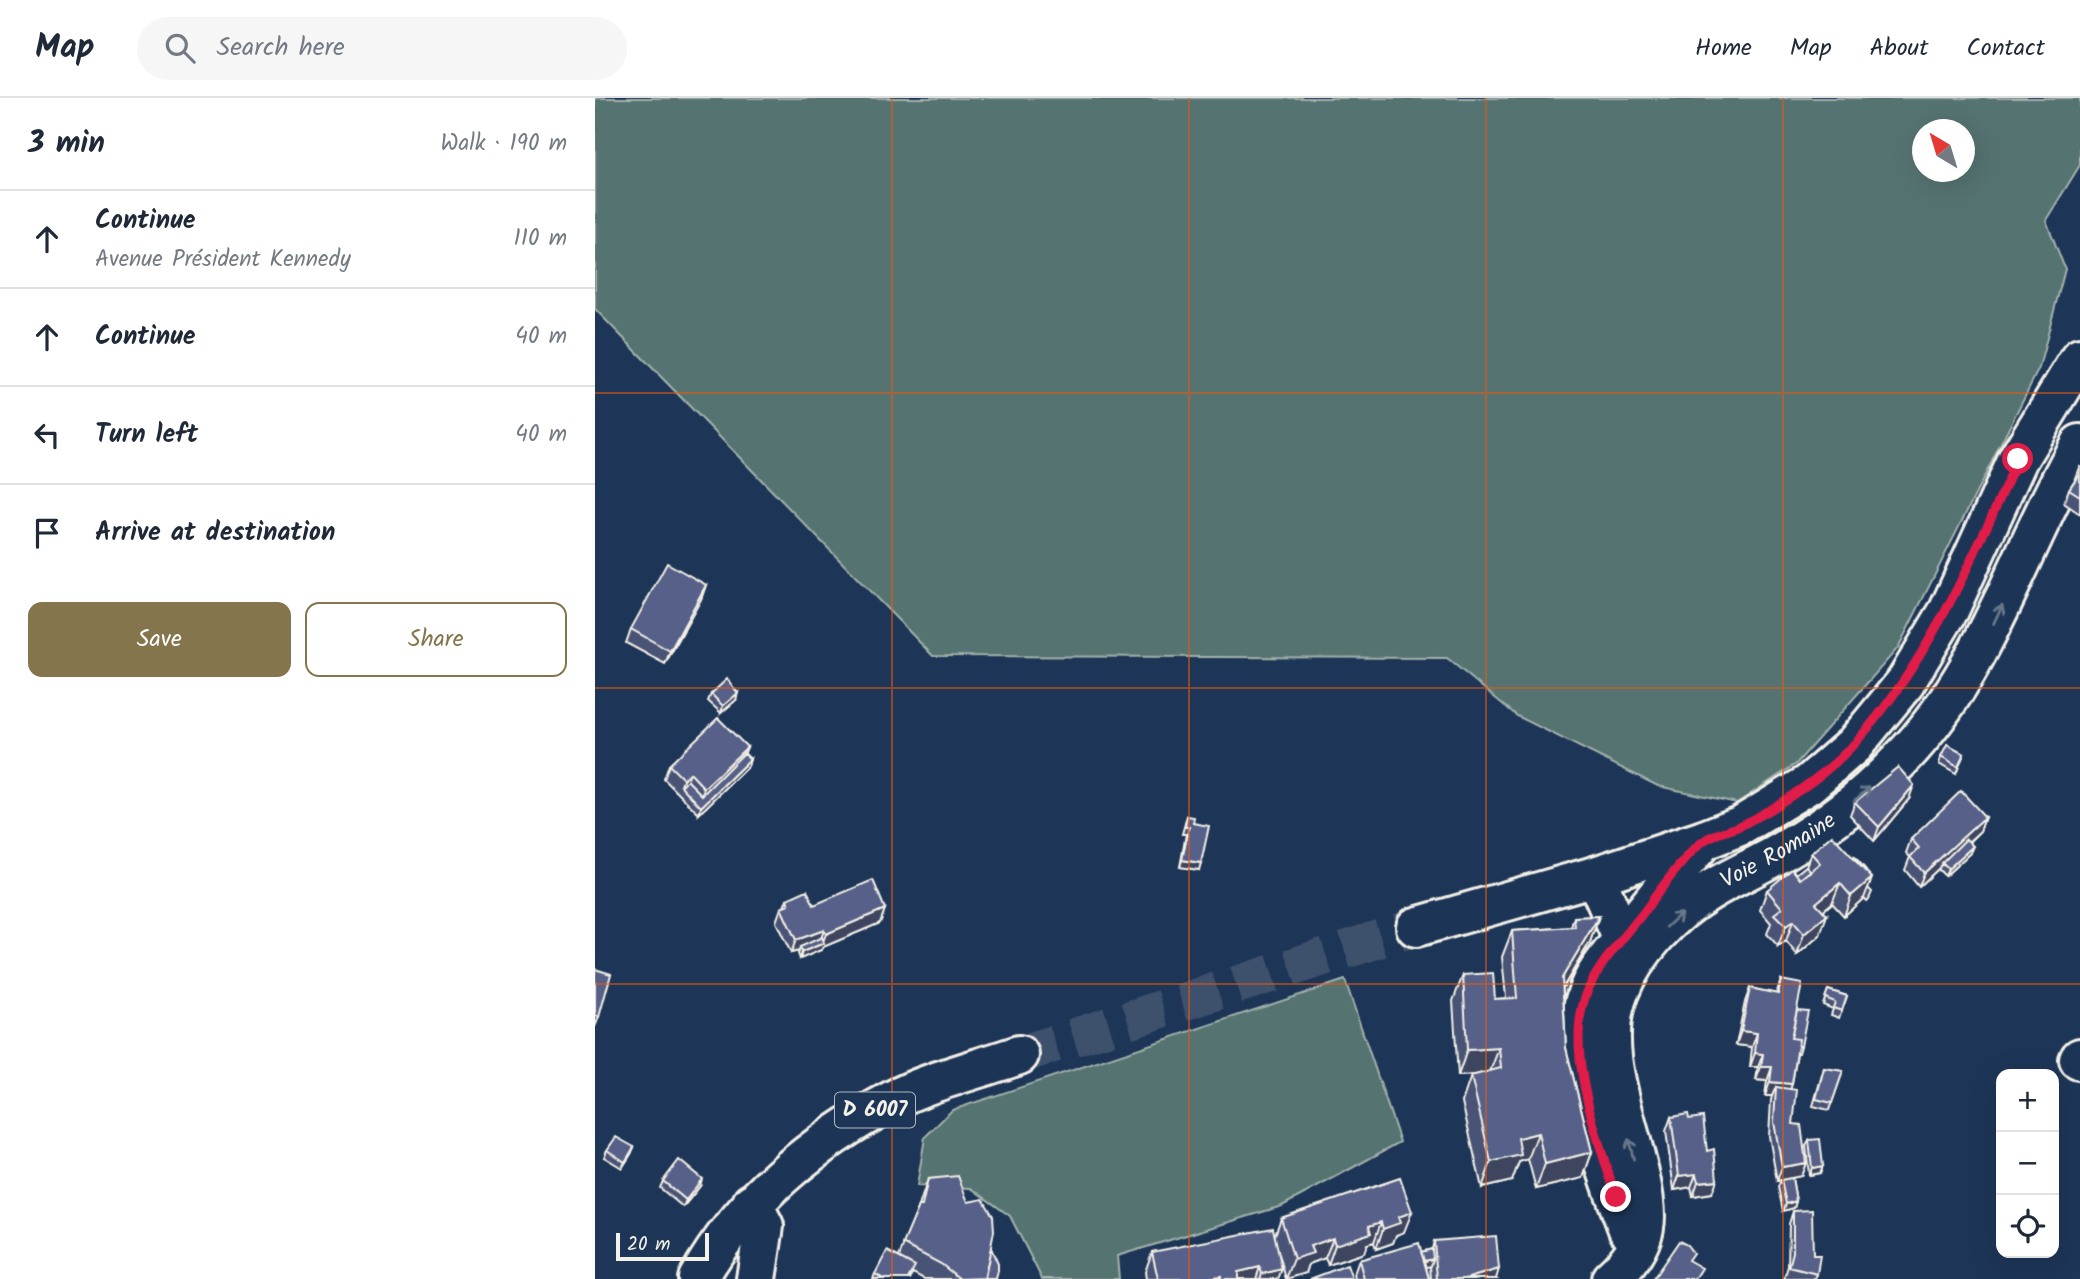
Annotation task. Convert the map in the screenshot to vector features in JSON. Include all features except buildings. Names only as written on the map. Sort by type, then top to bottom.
[{"type":"street","points":[[1416,927],[1595,876],[1705,840],[1742,825],[1809,784],[1854,745],[1905,683],[1949,610],[2018,459],[2080,358]]},
{"type":"street","name":"Voie Romaine","points":[[1611,1279],[1636,1251],[1645,1217],[1621,1111],[1613,1055],[1611,1022],[1619,992],[1643,950],[1676,916],[1708,891],[1759,866],[1829,822],[1901,760],[1961,681],[1994,622],[2051,496],[2080,444]]},
{"type":"street","points":[[1636,1251],[1594,1124],[1579,1042],[1586,994],[1623,940],[1705,840]]},
{"type":"street","points":[[1595,876],[1623,940]]},
{"type":"street","name":"D 6007","points":[[698,1279],[752,1203],[810,1151],[894,1098],[1019,1055]]},
{"type":"street","points":[[752,1203],[764,1226],[756,1279]]},
{"type":"green space","points":[[595,98],[2080,98],[2080,165],[2046,220],[2065,269],[2039,368],[1898,648],[1796,764],[1737,803],[1658,786],[1517,716],[1447,658],[933,656],[595,309]]},
{"type":"green space","points":[[1345,980],[1400,1142],[1282,1206],[1117,1256],[1119,1279],[1042,1279],[1010,1216],[971,1188],[917,1186],[925,1137],[952,1110]]},
{"type":"tunnel","points":[[1019,1055],[1416,927]]},
{"type":"route","points":[[1616,1197],[1594,1124],[1579,1042],[1586,994],[1608,959],[1659,892],[1705,840],[1742,825],[1809,784],[1854,745],[1905,683],[1949,610],[2018,459]]}]
